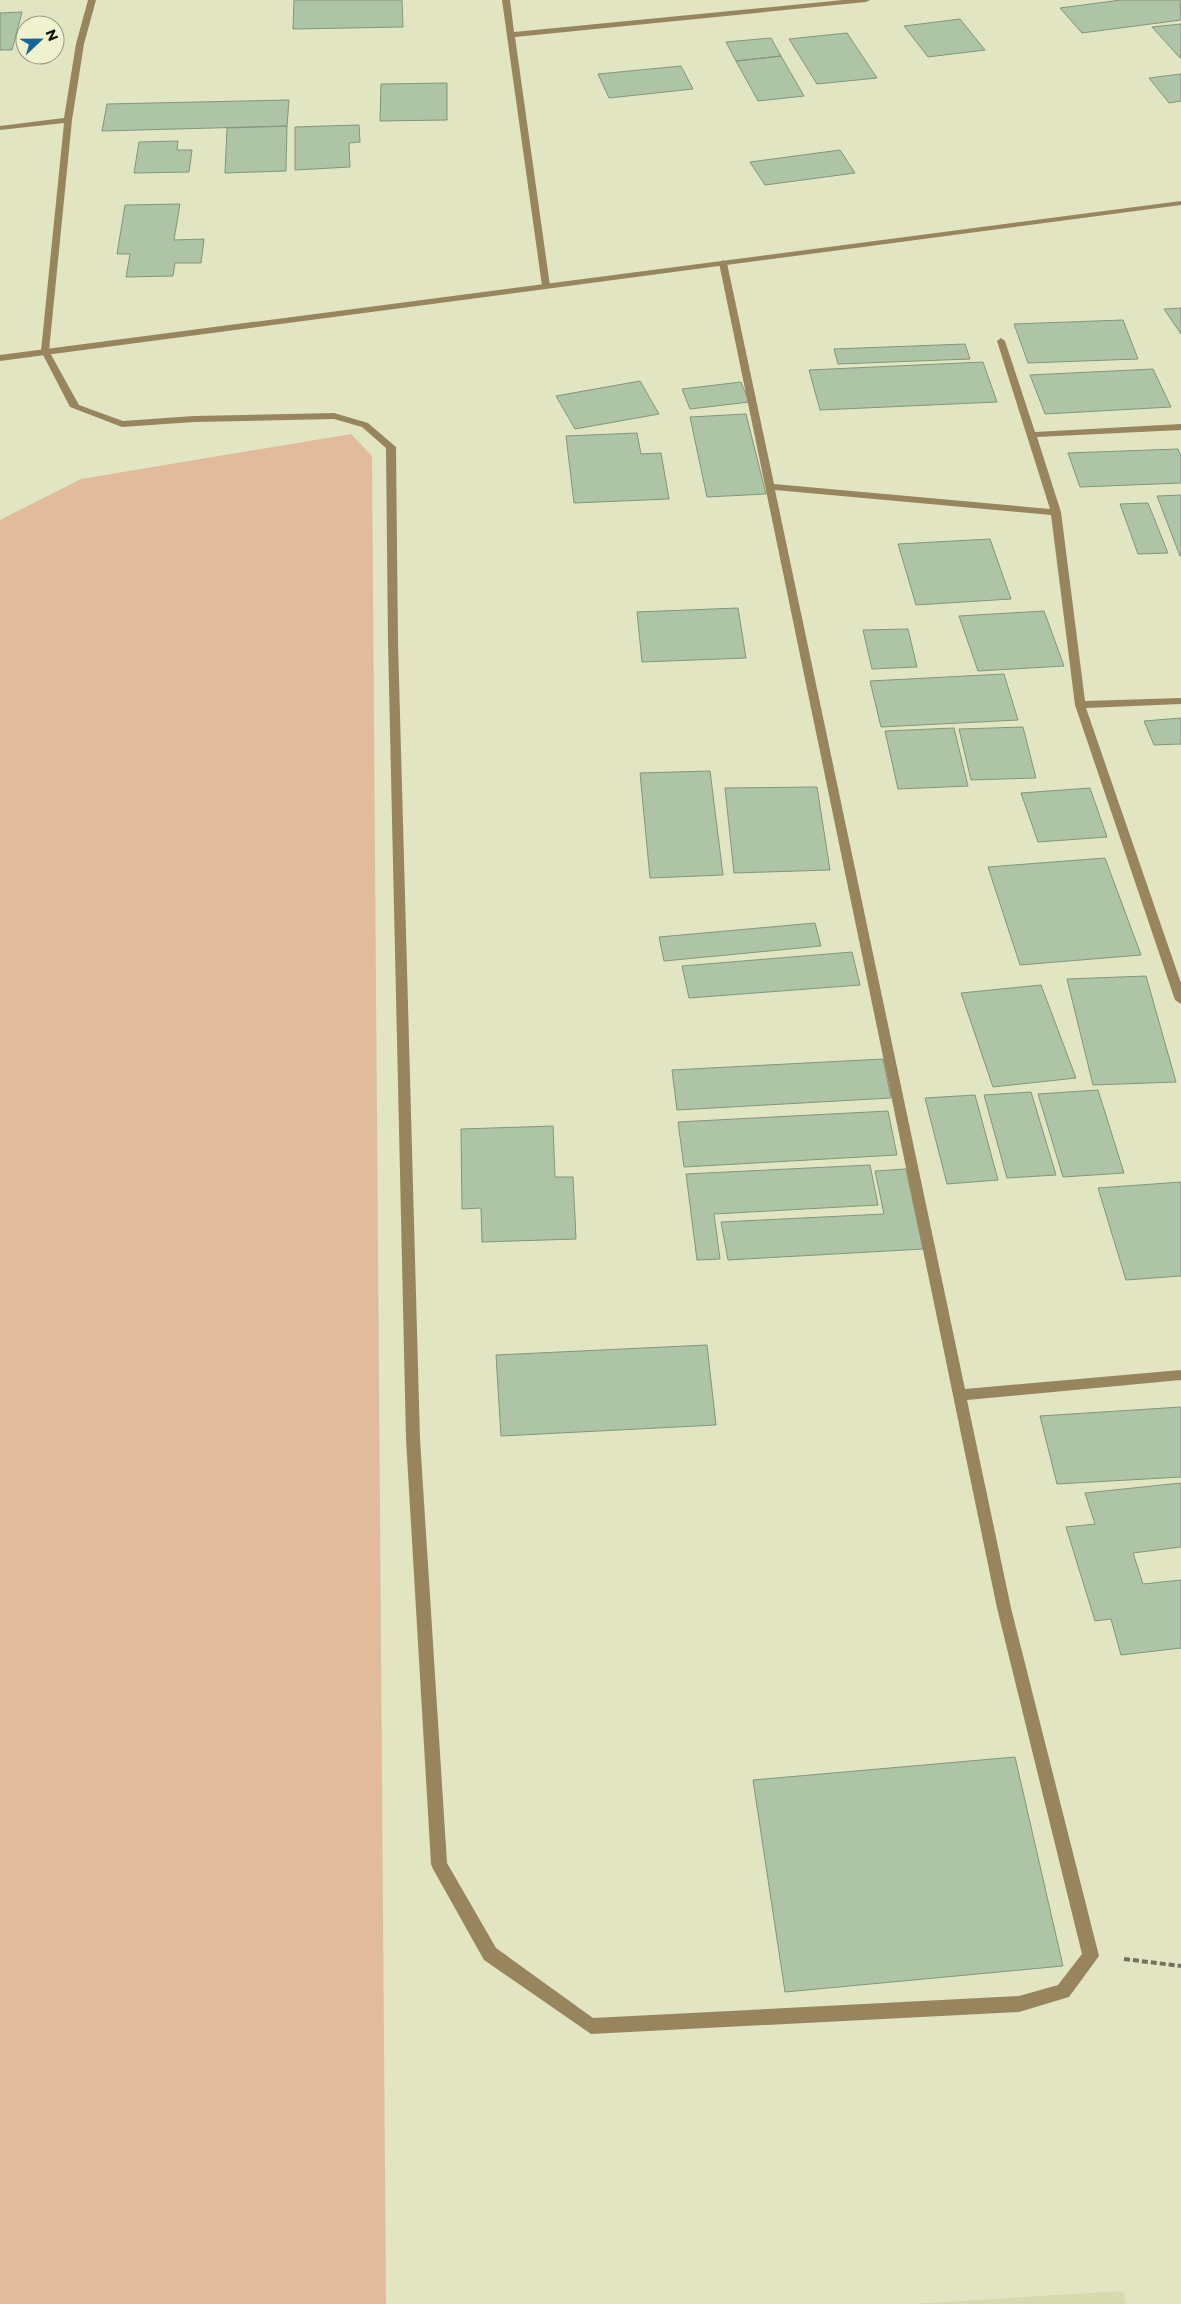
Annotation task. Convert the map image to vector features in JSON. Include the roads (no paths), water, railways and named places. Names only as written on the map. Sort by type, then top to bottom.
[{"type":"street","points":[[92,0],[80,44],[68,120],[44,352],[75,407],[122,424],[334,416],[365,425],[391,447],[393,642],[413,1438],[439,1864],[490,1954],[591,2026],[1019,2004],[1063,1991],[1091,1956],[1004,1608],[723,262]]},
{"type":"street","points":[[506,0],[546,286]]},
{"type":"street","points":[[511,35],[866,0]]},
{"type":"street","points":[[0,128],[68,120]]},
{"type":"street","points":[[0,358],[1181,202]]},
{"type":"street","points":[[1001,342],[1056,512],[1080,705],[1181,1000]]},
{"type":"street","points":[[1031,435],[1181,427]]},
{"type":"street","points":[[771,487],[1056,512]]},
{"type":"street","points":[[1080,705],[1181,701]]},
{"type":"street","points":[[959,1395],[1181,1374]]}]
